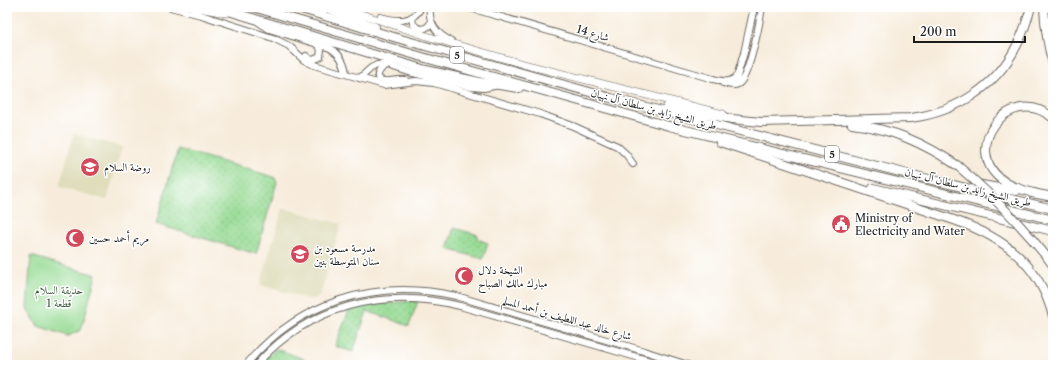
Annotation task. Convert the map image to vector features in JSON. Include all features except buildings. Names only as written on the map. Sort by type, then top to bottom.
[{"type":"highway","points":[[215,7],[238,14]]},
{"type":"highway","name":"طريق الشيخ زايد بن سلطان آل نهيان","points":[[253,7],[429,59],[670,126],[1053,220]]},
{"type":"highway","name":"طريق الشيخ زايد بن سلطان آل نهيان","points":[[295,7],[398,38],[611,98],[908,174],[1053,209]]},
{"type":"highway","points":[[325,7],[368,23],[398,38]]},
{"type":"highway","points":[[611,98],[746,121],[822,121],[916,117],[937,113],[960,104],[986,86],[1008,61],[1022,35],[1031,7]]},
{"type":"highway","points":[[1044,7],[1045,27],[1049,52],[1053,63]]},
{"type":"highway","name":"5","points":[[238,14],[426,70],[496,85],[546,91]]},
{"type":"highway","points":[[1037,194],[1012,186],[998,177],[988,159],[986,150],[987,141],[990,130],[998,120],[1013,110],[1022,108],[1036,109],[1045,112],[1053,118]]},
{"type":"highway","points":[[822,121],[870,126],[894,132],[916,141],[938,153],[958,166],[983,188],[1017,222],[1053,265]]},
{"type":"highway","points":[[701,133],[733,147],[968,225],[997,239],[1014,252],[1037,278],[1053,316]]},
{"type":"highway","points":[[908,174],[930,176],[1053,197]]},
{"type":"highway","points":[[830,178],[1053,231]]},
{"type":"main road","points":[[193,7],[217,12],[238,14]]},
{"type":"main road","points":[[343,8],[388,24],[557,73],[734,116],[746,121]]},
{"type":"street","points":[[170,7],[201,15],[279,40],[294,46],[309,59],[313,60],[318,58],[321,53],[320,47],[316,43]]},
{"type":"street","points":[[343,8],[396,21],[412,17],[421,7]]},
{"type":"street","points":[[430,7],[431,22],[436,31],[442,36],[466,47]]},
{"type":"street","name":"شارع 14","points":[[466,7],[730,85],[740,83]]},
{"type":"street","points":[[754,7],[736,81],[740,83],[745,76],[753,50],[762,7]]},
{"type":"street","points":[[412,17],[413,24],[418,28],[425,28],[429,26],[431,22]]},
{"type":"street","points":[[256,19],[269,29],[327,46],[337,52],[343,62],[346,74]]},
{"type":"street","points":[[279,40],[311,64],[388,85],[416,81]]},
{"type":"street","points":[[745,48],[748,52],[753,50]]},
{"type":"street","points":[[387,65],[381,68],[378,72],[378,77],[381,80],[403,79],[440,85],[566,123],[617,146],[626,154],[633,164]]},
{"type":"street","points":[[360,78],[374,66],[387,65],[471,87],[484,88],[496,85]]},
{"type":"street","name":"شارع 14","points":[[713,79],[729,81],[734,80],[737,76]]},
{"type":"street","points":[[366,301],[375,297],[390,295],[392,290]]},
{"type":"street","name":"شارع خالد عبد اللطيف بن أحمد المسلم","points":[[246,365],[264,345],[287,326],[307,314],[329,304],[361,294],[392,290],[426,291],[456,296],[629,346],[688,365]]},
{"type":"street","name":"شارع خالد عبد اللطيف بن أحمد المسلم","points":[[256,365],[274,347],[294,331],[311,321],[333,311],[366,301],[394,298],[432,300],[460,306],[664,365]]},
{"type":"street","points":[[294,331],[294,325],[329,304]]},
{"type":"street","points":[[558,334],[561,331],[561,327]]},
{"type":"street","points":[[565,336],[568,329]]},
{"type":"shaded area","name":"روضة السلام","points":[[74,134],[122,147],[107,200],[59,187]]},
{"type":"shaded area","name":"مدرسة مسعود بن سنان المتوسطة بنين","points":[[283,208],[341,224],[320,296],[312,300],[260,285]]},
{"type":"green space","points":[[178,149],[274,177],[277,182],[256,254],[156,224]]},
{"type":"green space","points":[[454,228],[478,235],[477,239],[488,243],[483,259],[447,249]]},
{"type":"green space","name":"حديقة السلام قطعة 1","points":[[31,256],[96,275],[81,330],[68,336],[38,326],[27,308]]},
{"type":"green space","points":[[418,301],[409,326],[367,311],[353,352],[335,346],[350,308],[370,304]]},
{"type":"green space","points":[[276,349],[304,359],[302,365],[260,365]]},
{"type":"place","name":"روضة السلام","points":[[90,167]]},
{"type":"place","name":"Ministry of Electricity and Water","points":[[841,224]]},
{"type":"place","name":"مريم أحمد حسين","points":[[75,238]]},
{"type":"place","name":"مدرسة مسعود بن سنان المتوسطة بنين","points":[[300,254]]},
{"type":"place","name":"الشيخة دلال مبارك مالك الصباح","points":[[464,276]]}]
